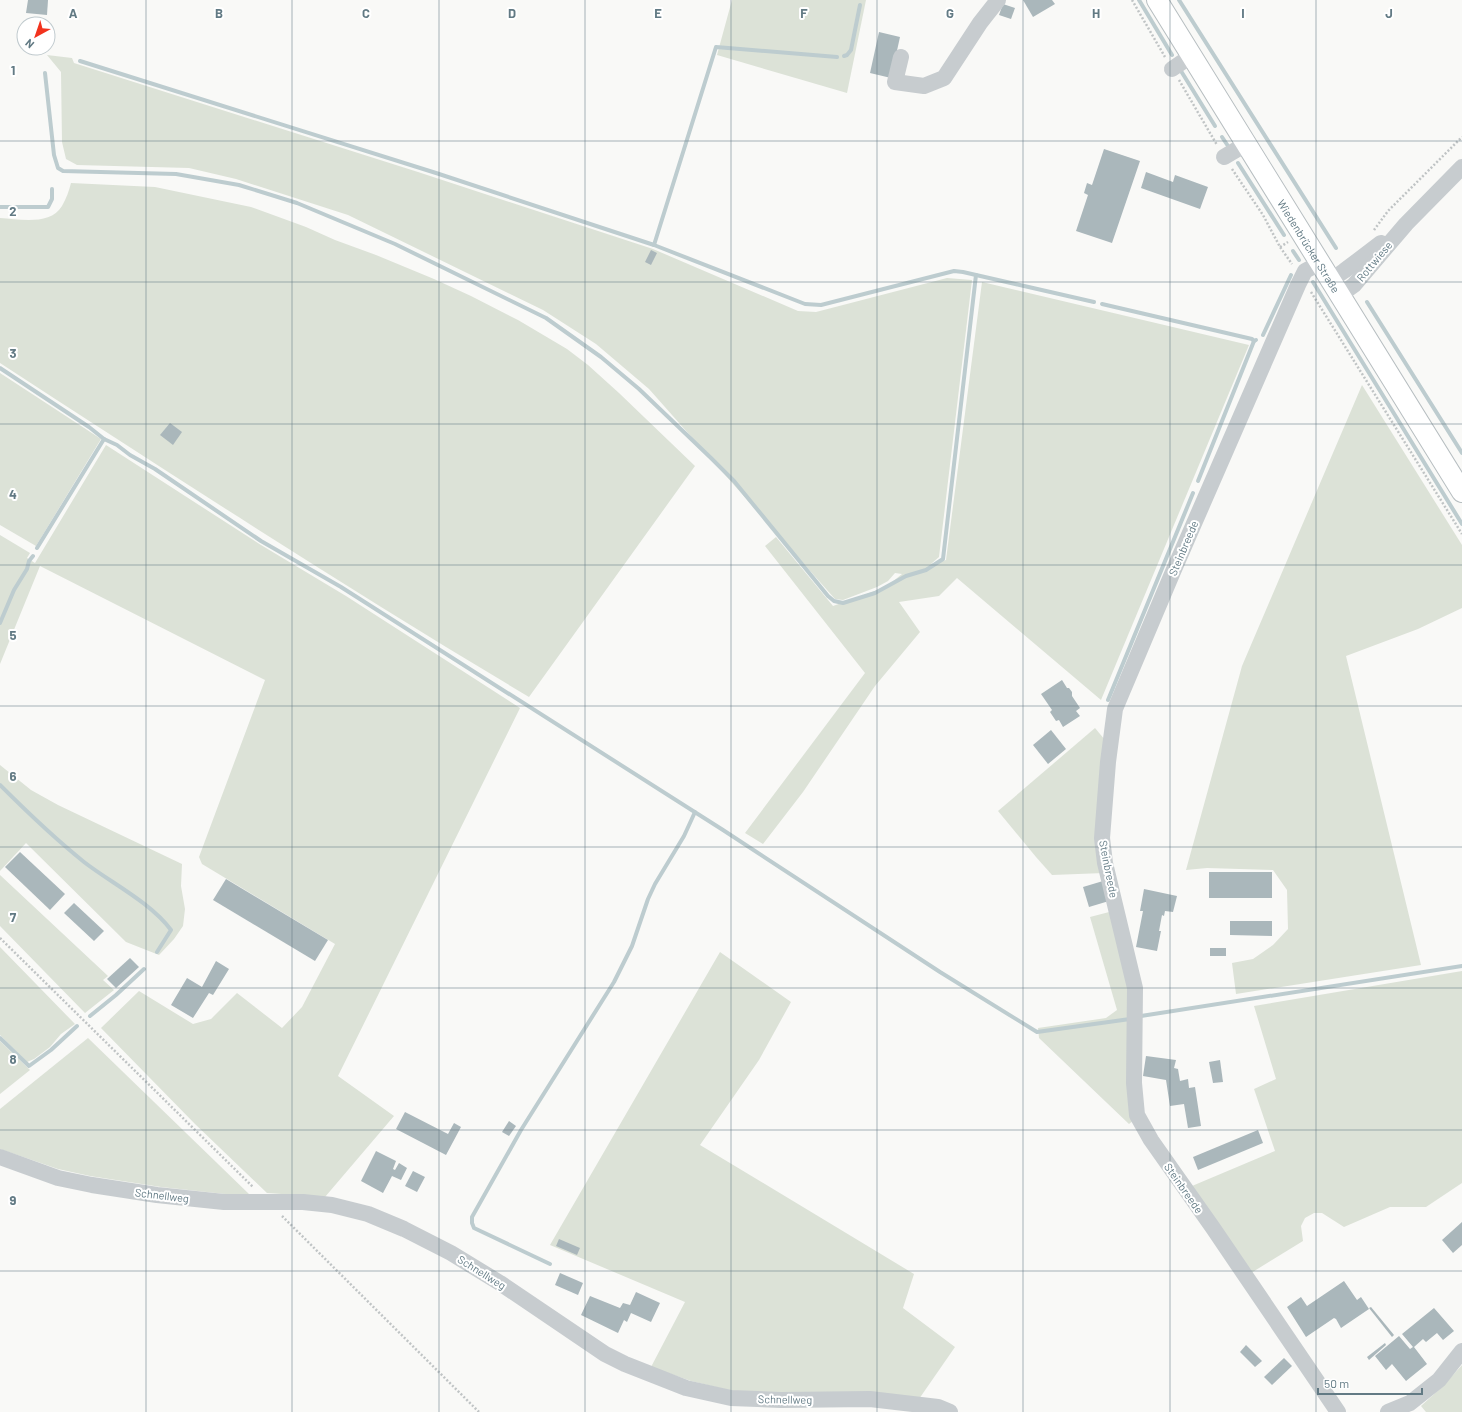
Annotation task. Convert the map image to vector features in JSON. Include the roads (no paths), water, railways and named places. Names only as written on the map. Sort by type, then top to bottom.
[{"type":"main road","name":"Wiedenbrücker Straße","points":[[1157,0],[1462,492]]},
{"type":"street","points":[[901,57],[895,82],[924,86],[944,78],[980,23],[998,0]]},
{"type":"street","points":[[1172,69],[1191,56]]},
{"type":"street","points":[[1224,157],[1246,144]]},
{"type":"street","name":"Rottwiese","points":[[1335,287],[1354,285],[1406,224],[1462,167]]},
{"type":"street","name":"Steinbreede","points":[[1320,263],[1305,271],[1298,285],[1175,566],[1115,709],[1108,762],[1102,838],[1105,863],[1135,988],[1134,1083],[1137,1116],[1151,1140],[1338,1412]]},
{"type":"street","name":"Schnellweg","points":[[0,1157],[58,1178],[92,1185],[157,1195],[224,1202],[303,1202],[332,1205],[368,1214],[404,1229],[451,1253],[500,1283],[605,1354],[625,1364],[694,1390],[730,1398],[780,1406],[870,1399],[938,1407],[950,1412]]},
{"type":"street","points":[[1388,1412],[1410,1403],[1439,1380],[1462,1351]]},
{"type":"waterway","points":[[1139,0],[1172,55]]},
{"type":"waterway","points":[[1179,0],[1336,248]]},
{"type":"waterway","points":[[844,56],[851,50],[860,5]]},
{"type":"waterway","points":[[80,61],[436,173],[654,245],[716,47],[837,57]]},
{"type":"waterway","points":[[1181,71],[1215,126]]},
{"type":"waterway","points":[[45,73],[54,155],[58,168],[63,171],[176,174],[239,185],[297,203],[395,244],[546,318],[601,357],[639,389],[712,459],[734,481],[828,596],[834,601],[843,603],[875,593],[906,576],[926,570],[943,559],[976,275]]},
{"type":"waterway","points":[[1222,137],[1228,146]]},
{"type":"waterway","points":[[1238,163],[1284,235]]},
{"type":"waterway","points":[[0,207],[48,207],[52,199],[52,189]]},
{"type":"waterway","points":[[654,245],[805,304],[821,305],[954,271],[1094,302]]},
{"type":"waterway","points":[[1293,251],[1299,260]]},
{"type":"waterway","points":[[1263,335],[1291,275]]},
{"type":"waterway","points":[[1313,282],[1462,524]]},
{"type":"waterway","points":[[1367,302],[1462,453]]},
{"type":"waterway","points":[[1102,304],[1252,339],[1254,341],[1256,340]]},
{"type":"waterway","points":[[1198,481],[1254,341]]},
{"type":"waterway","points":[[0,368],[89,427],[104,439],[117,445],[130,455],[155,469],[261,541],[341,587],[723,830],[940,972],[1037,1032],[1130,1019]]},
{"type":"waterway","points":[[37,548],[104,439]]},
{"type":"waterway","points":[[1108,700],[1193,493]]},
{"type":"waterway","points":[[0,623],[14,590],[33,556]]},
{"type":"waterway","points":[[0,785],[41,825],[73,853],[95,870],[130,893],[162,920],[171,930],[157,952]]},
{"type":"waterway","points":[[550,1264],[474,1228],[472,1217],[521,1130],[614,982],[632,946],[648,899],[655,884],[684,836],[695,812]]},
{"type":"waterway","points":[[1141,1016],[1462,966]]},
{"type":"waterway","points":[[90,1016],[116,995],[144,969]]},
{"type":"waterway","points":[[0,1038],[29,1066],[51,1050],[77,1026]]}]
